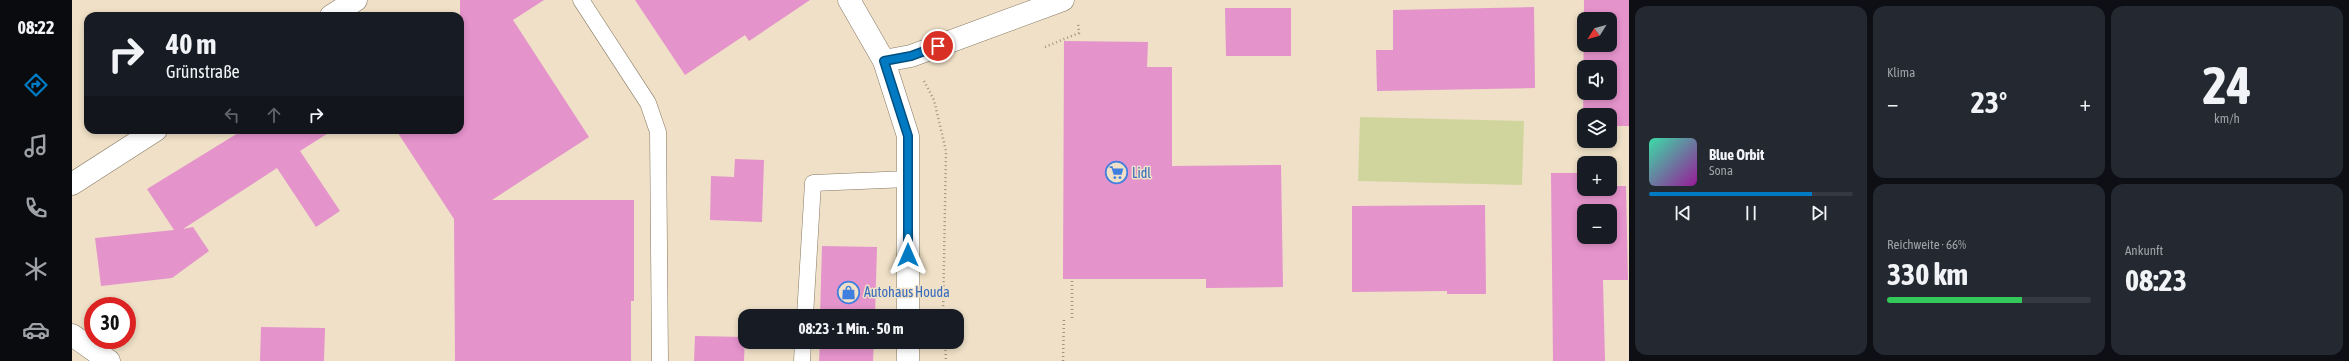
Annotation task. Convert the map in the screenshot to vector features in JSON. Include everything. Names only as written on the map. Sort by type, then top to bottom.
[{"type":"street","points":[[337,12],[356,0]]},
{"type":"street","points":[[849,0],[884,61],[908,136],[908,309]]},
{"type":"street","points":[[884,61],[911,56],[1063,0]]},
{"type":"street","points":[[72,184],[150,134]]},
{"type":"street","points":[[72,334],[110,361]]},
{"type":"street","points":[[908,349],[908,361]]},
{"type":"lane","points":[[581,0],[648,103],[658,132],[660,361]]},
{"type":"lane","points":[[805,309],[814,183],[908,179]]},
{"type":"lane","points":[[802,361],[803,349]]},
{"type":"path","points":[[911,56],[934,100],[946,151],[943,309]]},
{"type":"path","points":[[1072,279],[1072,318]]},
{"type":"path","points":[[1063,361],[1064,318]]},
{"type":"path","points":[[945,349],[946,361]]},
{"type":"green space","points":[[1360,117],[1524,121],[1522,185],[1358,181]]},
{"type":"building","points":[[460,0],[544,0],[513,20],[589,137],[492,200],[634,200],[634,301],[631,301],[631,361],[455,361],[454,219],[399,134],[464,134],[464,12],[460,12]]},
{"type":"building","points":[[635,0],[810,0],[749,41],[745,35],[685,75]]},
{"type":"building","points":[[1584,0],[1629,0],[1629,126],[1617,126],[1617,108],[1583,108],[1583,100],[1617,100],[1617,60],[1584,60],[1584,52],[1617,52],[1617,12],[1584,12]]},
{"type":"building","points":[[1534,7],[1535,88],[1377,91],[1376,50],[1393,50],[1393,10]]},
{"type":"building","points":[[1225,8],[1291,8],[1291,56],[1226,56]]},
{"type":"building","name":"Lidl","points":[[1064,41],[1148,42],[1147,67],[1172,67],[1172,166],[1281,165],[1283,287],[1206,288],[1206,279],[1063,279]]},
{"type":"building","points":[[236,134],[327,134],[300,151],[340,211],[316,227],[277,168],[183,229],[193,227],[209,251],[172,278],[101,286],[95,238],[174,230],[147,189]]},
{"type":"building","points":[[735,159],[764,160],[762,222],[710,220],[711,176],[734,177]]},
{"type":"building","points":[[1551,173],[1577,173],[1577,196],[1617,196],[1617,186],[1626,186],[1628,280],[1603,280],[1605,361],[1553,361]]},
{"type":"building","points":[[1485,205],[1486,294],[1447,294],[1447,291],[1352,292],[1352,206]]},
{"type":"building","points":[[822,246],[877,247],[875,309],[820,309]]},
{"type":"building","points":[[261,327],[325,328],[324,361],[260,361]]},
{"type":"building","points":[[695,336],[738,337],[738,349],[744,349],[744,361],[694,361]]},
{"type":"building","points":[[820,349],[874,349],[873,361],[819,361]]},
{"type":"place","name":"Lidl","points":[[1117,173]]},
{"type":"place","name":"Autohaus Houda","points":[[849,292]]},
{"type":"route","points":[[908,255],[908,136],[884,61],[911,56],[938,46]]}]
